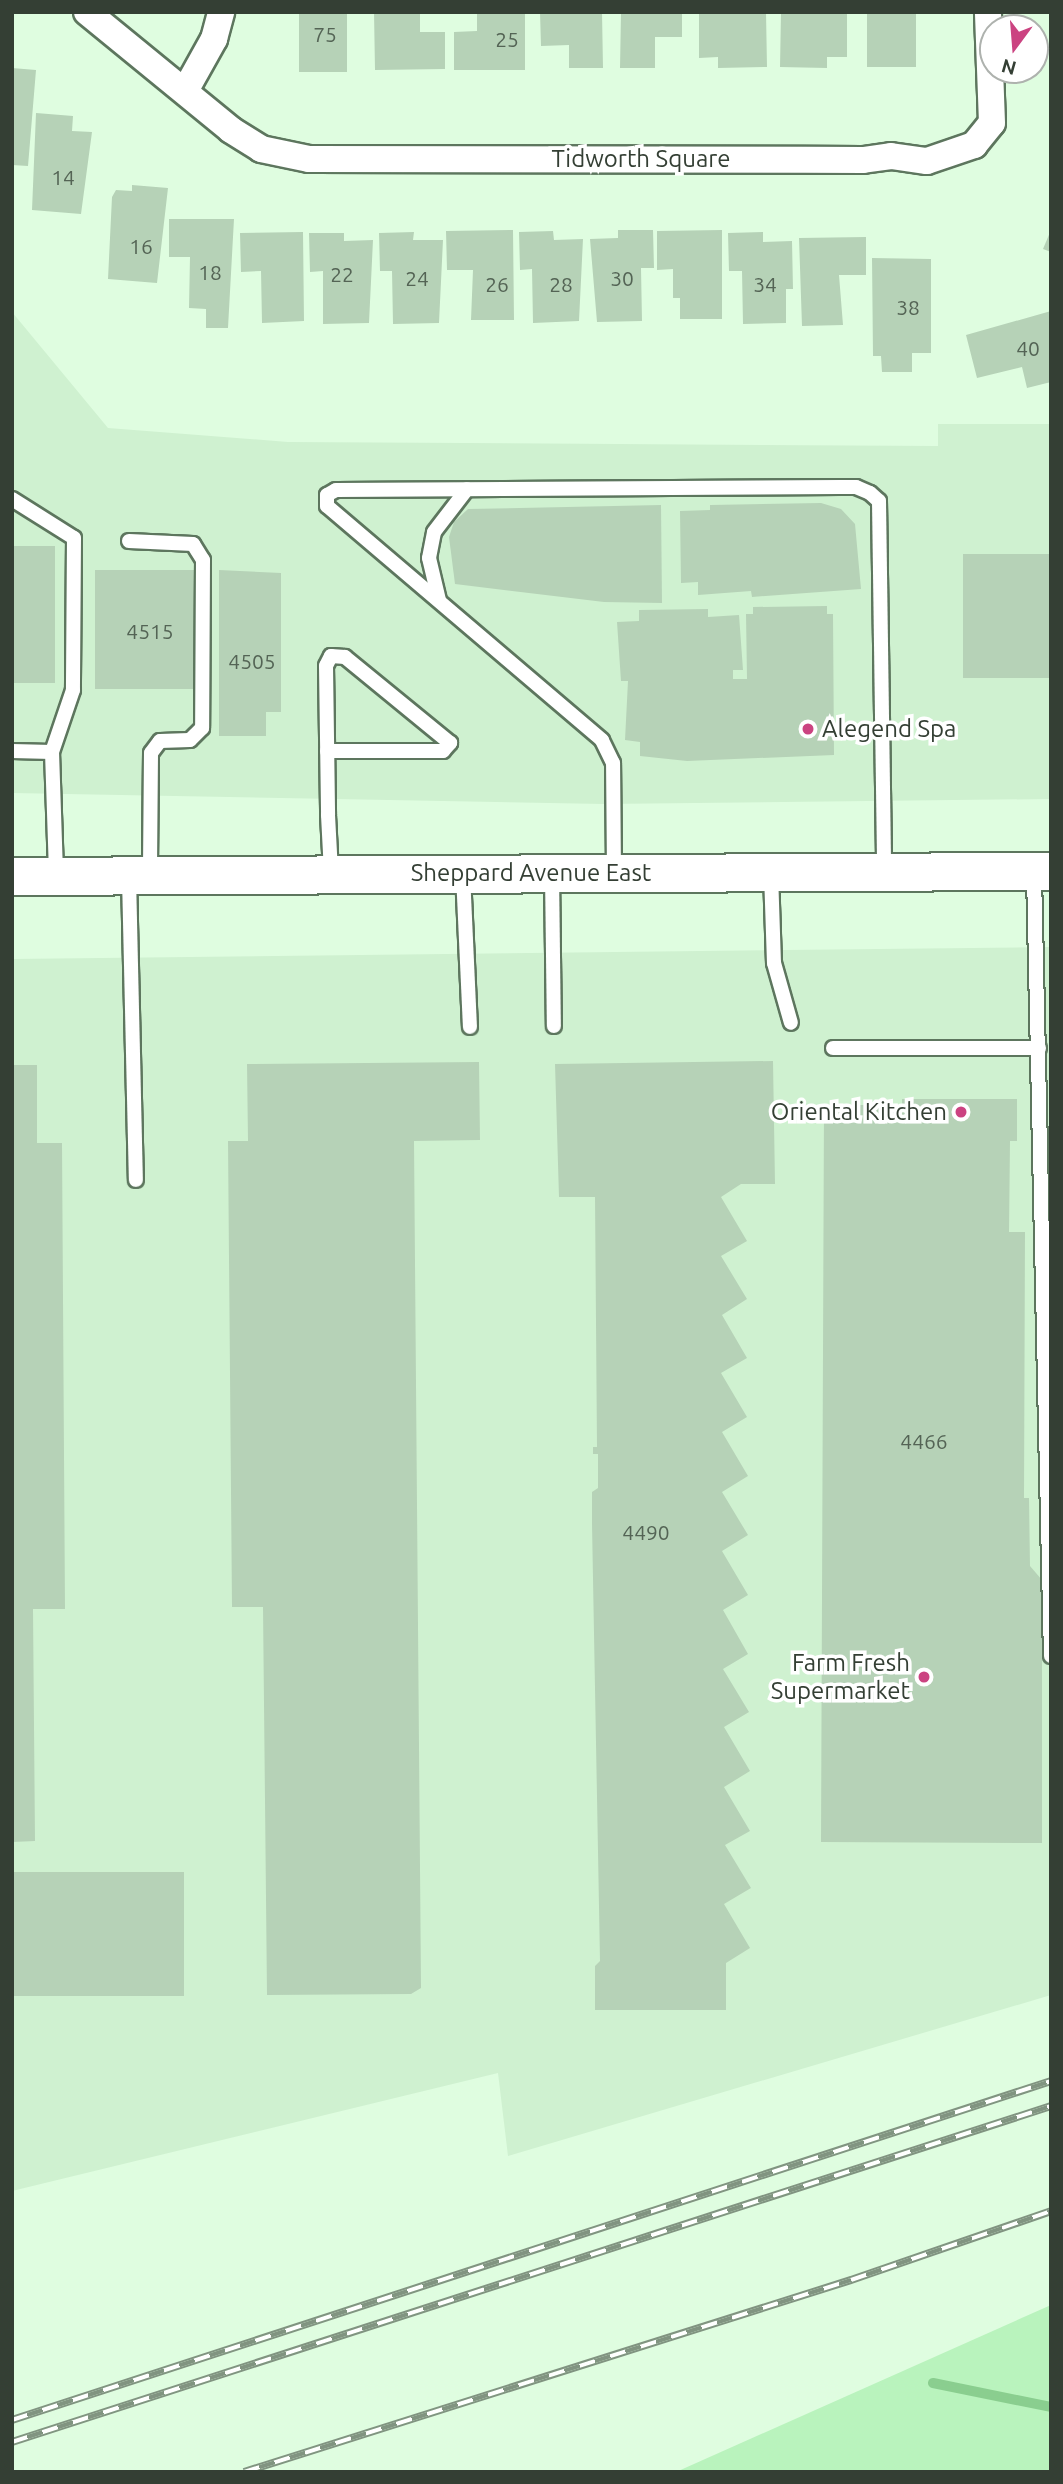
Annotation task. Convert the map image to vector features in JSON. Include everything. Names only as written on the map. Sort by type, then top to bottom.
[{"type":"main road","name":"Sheppard Avenue East","points":[[12,876],[1042,871]]},
{"type":"street","name":"Tidworth Square","points":[[87,12],[261,149],[309,159],[863,160],[891,156],[927,162],[974,145],[992,123],[988,12]]},
{"type":"street","points":[[185,91],[214,39],[221,12]]},
{"type":"lane","points":[[614,872],[613,763],[602,740],[327,506],[327,495],[336,491],[467,489],[856,487],[870,493],[879,501],[884,871]]},
{"type":"lane","points":[[439,601],[429,558],[434,532],[467,489]]},
{"type":"lane","points":[[12,499],[74,538],[73,690],[52,752],[56,876]]},
{"type":"lane","points":[[129,541],[193,544],[203,560],[202,729],[190,740],[160,741],[150,753],[140,875],[136,1180]]},
{"type":"lane","points":[[327,751],[443,751],[450,743],[345,657],[331,656],[326,666],[327,751],[331,874]]},
{"type":"lane","points":[[12,751],[52,752]]},
{"type":"lane","points":[[1042,871],[1039,1048],[1051,1656]]},
{"type":"lane","points":[[771,872],[774,963],[791,1023]]},
{"type":"lane","points":[[463,873],[470,1027]]},
{"type":"lane","points":[[552,873],[554,1026]]},
{"type":"lane","points":[[833,1048],[1039,1048]]},
{"type":"shaded area","points":[[12,312],[108,428],[288,442],[938,446],[938,424],[1051,424],[1051,799],[604,804],[12,793]]},
{"type":"shaded area","points":[[1051,947],[1051,1995],[508,2156],[498,2073],[12,2191],[12,959]]},
{"type":"shaded area","points":[[1051,2305],[1051,2472],[676,2472]]},
{"type":"building","points":[[299,12],[347,12],[347,72],[299,72]]},
{"type":"building","points":[[374,12],[420,12],[420,32],[445,32],[445,69],[375,70]]},
{"type":"building","points":[[477,12],[525,12],[525,70],[454,70],[454,32],[477,31]]},
{"type":"building","points":[[540,12],[602,12],[603,68],[569,68],[569,45],[541,46]]},
{"type":"building","points":[[621,12],[682,12],[682,37],[655,37],[655,68],[620,68]]},
{"type":"building","points":[[699,12],[766,12],[767,67],[718,68],[718,57],[699,58]]},
{"type":"building","points":[[781,12],[847,12],[847,57],[827,57],[827,68],[780,67]]},
{"type":"building","points":[[867,12],[916,12],[916,67],[867,67]]},
{"type":"building","points":[[12,68],[36,70],[28,166],[12,165]]},
{"type":"building","points":[[36,113],[73,116],[72,131],[92,132],[81,214],[32,210]]},
{"type":"building","points":[[132,185],[168,188],[157,283],[108,279],[112,197],[116,190],[132,191]]},
{"type":"building","points":[[169,219],[234,219],[228,328],[206,328],[206,309],[189,308],[190,257],[169,257]]},
{"type":"building","points":[[513,230],[514,320],[471,320],[473,270],[447,270],[446,231]]},
{"type":"building","points":[[618,230],[653,230],[654,268],[641,268],[642,321],[597,322],[590,239],[618,238]]},
{"type":"building","points":[[722,230],[722,319],[680,319],[680,298],[673,298],[673,269],[657,270],[657,231]]},
{"type":"building","points":[[1051,230],[1051,252],[1043,249]]},
{"type":"building","points":[[553,231],[554,240],[583,239],[579,321],[533,323],[532,269],[520,270],[519,232]]},
{"type":"building","points":[[303,232],[304,321],[262,323],[261,271],[241,272],[240,233]]},
{"type":"building","points":[[414,232],[413,240],[443,240],[439,323],[393,324],[392,271],[380,271],[379,233]]},
{"type":"building","points":[[763,232],[763,242],[792,241],[793,289],[786,289],[786,323],[743,324],[742,271],[729,271],[728,233]]},
{"type":"building","points":[[309,233],[344,233],[344,241],[373,240],[369,323],[323,324],[323,271],[310,272]]},
{"type":"building","points":[[866,237],[866,275],[839,275],[843,325],[802,326],[799,238]]},
{"type":"building","points":[[872,258],[931,259],[931,353],[912,353],[912,372],[882,372],[881,356],[873,356]]},
{"type":"building","points":[[1051,311],[1051,382],[1027,388],[1022,367],[977,378],[966,335]]},
{"type":"building","points":[[821,503],[841,509],[855,524],[861,589],[752,597],[751,591],[698,595],[698,582],[681,583],[680,511],[710,510],[710,505]]},
{"type":"building","points":[[661,505],[662,603],[604,602],[455,584],[449,537],[454,522],[468,509]]},
{"type":"building","points":[[12,546],[55,546],[55,683],[12,683]]},
{"type":"building","points":[[963,554],[1051,554],[1051,678],[963,678]]},
{"type":"building","points":[[95,570],[194,570],[194,689],[95,689]]},
{"type":"building","points":[[219,570],[281,573],[281,712],[266,712],[266,736],[219,736]]},
{"type":"building","points":[[827,606],[827,614],[833,614],[834,755],[687,761],[640,756],[640,742],[625,740],[628,681],[621,681],[617,622],[639,621],[639,610],[708,609],[708,617],[739,615],[743,670],[733,670],[733,679],[747,679],[746,614],[753,614],[753,607]]},
{"type":"building","points":[[773,1061],[775,1184],[741,1184],[721,1197],[747,1241],[721,1256],[747,1299],[722,1315],[747,1358],[721,1373],[747,1417],[722,1432],[748,1476],[722,1492],[748,1535],[722,1551],[748,1595],[723,1610],[748,1654],[723,1669],[749,1712],[724,1727],[750,1771],[724,1787],[750,1831],[725,1845],[751,1888],[724,1904],[750,1948],[726,1963],[726,2010],[595,2010],[595,1966],[600,1961],[592,1524],[592,1492],[598,1488],[598,1454],[593,1454],[593,1447],[597,1447],[595,1197],[559,1197],[555,1064]]},
{"type":"building","points":[[479,1062],[480,1140],[414,1141],[421,1988],[411,1994],[267,1995],[263,1607],[232,1607],[228,1141],[248,1141],[247,1064]]},
{"type":"building","points":[[12,1065],[37,1065],[37,1143],[62,1143],[65,1609],[33,1609],[35,1841],[12,1842]]},
{"type":"building","points":[[902,1099],[1017,1099],[1017,1141],[1010,1141],[1009,1232],[1025,1232],[1024,1498],[1029,1498],[1030,1566],[1042,1580],[1042,1843],[821,1842],[824,1105],[902,1105]]},
{"type":"building","points":[[12,1872],[184,1872],[184,1996],[12,1996]]},
{"type":"waterway","points":[[933,2383],[1051,2407]]},
{"type":"railway","points":[[12,2420],[1051,2081]]},
{"type":"railway","points":[[12,2442],[1051,2106]]},
{"type":"railway","points":[[244,2472],[851,2280],[1051,2211]]},
{"type":"place","name":"Alegend Spa","points":[[808,729]]},
{"type":"place","name":"Oriental Kitchen","points":[[961,1112]]},
{"type":"place","name":"Farm Fresh Supermarket","points":[[924,1677]]}]
